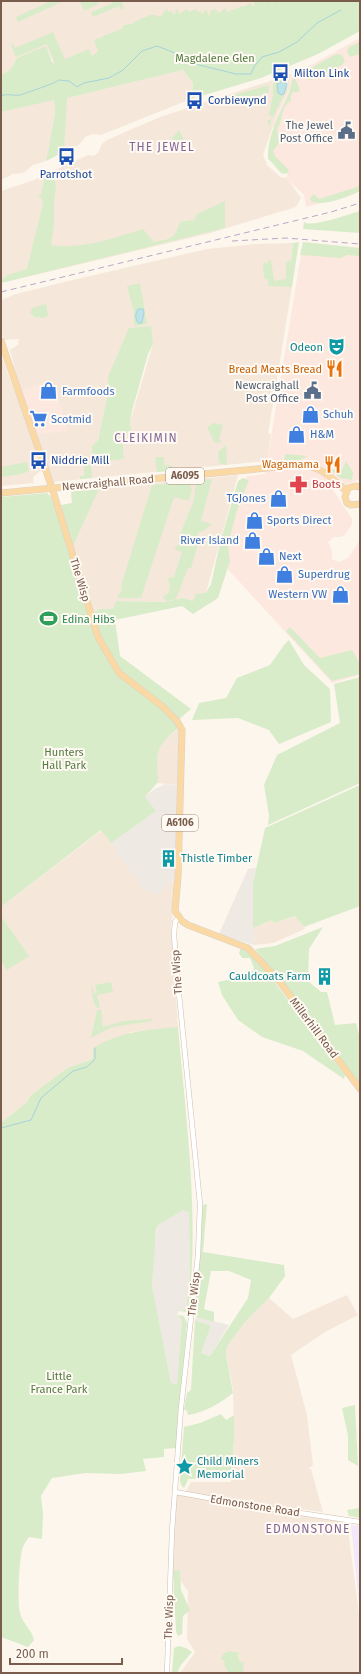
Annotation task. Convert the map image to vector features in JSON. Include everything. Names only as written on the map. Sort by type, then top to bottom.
[{"type":"main road","name":"A6106","points":[[1,342],[52,488]]},
{"type":"main road","name":"Newcraighall Road","points":[[52,488],[300,465],[312,467],[324,472],[346,491]]},
{"type":"main road","points":[[346,491],[351,486],[360,488]]},
{"type":"main road","name":"A6095","points":[[1,493],[52,488]]},
{"type":"main road","name":"The Wisp","points":[[52,488],[94,626],[102,646],[119,673],[162,706],[177,721],[182,730],[183,743],[178,877],[175,911],[179,917]]},
{"type":"main road","name":"A6095","points":[[346,491],[345,497],[347,503],[352,506],[360,504]]},
{"type":"main road","name":"Millerhill Road","points":[[179,917],[188,925],[248,948],[279,981],[360,1089]]},
{"type":"street","name":"The Wisp","points":[[167,1673],[175,1492],[181,1408],[198,1256],[200,1204],[176,966],[174,935],[175,922],[179,917]]},
{"type":"street","name":"Edmonstone Road","points":[[175,1492],[360,1522]]},
{"type":"shaded area","points":[[1,1],[285,1],[258,13],[92,57],[54,64],[46,47],[17,58],[10,70],[1,75]]},
{"type":"shaded area","points":[[360,38],[360,191],[352,195],[306,207],[304,195],[286,178],[288,174],[272,159],[271,155],[277,129],[272,126],[290,88],[291,76]]},
{"type":"shaded area","points":[[183,70],[193,83],[191,99],[101,135],[93,134],[85,137],[79,145],[64,152],[66,98]]},
{"type":"shaded area","points":[[291,74],[290,88],[278,112],[263,155],[267,165],[280,177],[287,178],[301,198],[296,207],[207,234],[1,283],[1,191],[34,180],[88,155],[93,156],[98,153],[102,144],[107,140],[160,117]]},
{"type":"shaded area","points":[[54,99],[55,113],[46,161],[33,165],[23,173],[13,174],[1,180],[1,112]]},
{"type":"shaded area","points":[[303,242],[360,248],[360,479],[333,490],[352,519],[352,524],[346,534],[341,537],[334,537],[328,542],[332,551],[332,559],[339,562],[348,558],[360,540],[360,675],[332,683],[225,566],[226,549],[247,476],[265,474]]},
{"type":"shaded area","points":[[293,243],[288,286],[292,287],[268,434],[271,434],[267,461],[53,482],[36,434],[39,433],[20,390],[10,350],[18,345],[19,339],[4,340],[1,331],[1,300],[16,294],[64,282],[207,249],[257,244]],"holes":[[[153,344],[130,422],[132,430],[126,431],[122,435],[124,459],[92,446],[98,440],[108,393],[108,377]]]},
{"type":"shaded area","points":[[1,355],[39,457],[37,457],[41,471],[34,476],[33,483],[1,486]]},
{"type":"shaded area","points":[[52,380],[68,431],[36,434],[20,390]]},
{"type":"shaded area","points":[[238,475],[206,593],[193,601],[183,598],[164,602],[116,601],[113,609],[99,609],[93,613],[62,508],[72,503],[71,491]]},
{"type":"shaded area","points":[[179,728],[178,785],[157,783],[157,753],[162,741]]},
{"type":"shaded area","points":[[165,784],[179,786],[175,880],[171,881],[157,895],[144,890],[111,843],[156,811],[144,797]]},
{"type":"shaded area","points":[[102,830],[144,890],[157,894],[171,881],[175,880],[171,923],[178,1027],[130,1032],[93,1059],[67,1068],[30,1096],[28,1101],[1,1123],[1,907]]},
{"type":"shaded area","points":[[256,868],[253,883],[254,945],[219,934],[248,869]]},
{"type":"shaded area","points":[[296,916],[305,929],[273,943],[254,945],[253,928],[272,920],[274,923]]},
{"type":"shaded area","points":[[183,1210],[189,1213],[190,1280],[186,1309],[179,1311],[177,1315],[182,1320],[177,1384],[171,1383],[152,1286],[154,1245],[158,1225]]},
{"type":"shaded area","points":[[347,1295],[358,1315],[325,1332],[291,1355],[307,1415],[313,1465],[308,1469],[311,1469],[323,1512],[292,1508],[291,1512],[347,1522],[360,1622],[360,1673],[180,1673],[195,1652],[187,1639],[188,1591],[172,1570],[177,1494],[184,1495],[191,1482],[231,1482],[234,1440],[233,1389],[226,1354],[227,1346],[246,1321],[269,1298],[293,1319]]},
{"type":"shaded area","points":[[196,1317],[229,1325],[210,1356],[201,1353],[211,1326],[195,1320]]},
{"type":"shaded area","points":[[351,1525],[360,1526],[360,1612]]},
{"type":"green space","points":[[51,1],[64,1],[18,22],[16,17]]},
{"type":"green space","points":[[80,1],[98,1],[97,5],[84,11]]},
{"type":"green space","points":[[112,1],[122,1],[124,9],[121,10],[119,6],[93,17],[91,12],[113,3]]},
{"type":"green space","name":"Magdalene Glen","points":[[253,1],[270,1],[273,6],[272,1],[360,1],[360,31],[318,54],[261,78],[191,99],[193,83],[183,70],[67,98],[64,152],[46,161],[55,113],[54,100],[1,112],[1,75],[10,70],[17,58],[46,46],[52,62],[55,64],[47,44],[16,57],[11,45],[13,44],[15,48],[53,32],[65,59],[89,49],[92,56],[98,51],[94,40],[99,38],[102,39],[101,37],[123,28],[122,26],[130,25],[150,15],[157,15],[158,17],[163,15],[167,9],[169,12],[172,11],[173,14],[176,13],[175,10],[177,9],[179,14],[187,9],[188,12],[196,9],[198,12],[201,11],[202,15],[206,9],[210,17],[210,11],[215,9],[219,13],[225,8],[227,12],[243,6],[244,7],[250,3],[255,6]]},
{"type":"green space","points":[[360,42],[360,54],[350,57],[347,52],[349,47]]},
{"type":"green space","points":[[336,54],[342,55],[345,61],[342,65],[310,80],[307,79],[304,72]]},
{"type":"green space","points":[[287,77],[287,89],[268,127],[268,120],[271,120],[272,116],[269,115],[273,95],[273,83]]},
{"type":"green space","points":[[293,78],[295,78],[300,90],[298,92],[293,92],[291,95],[291,101],[285,106],[281,122],[277,129],[279,143],[273,151],[275,156],[289,170],[288,173],[284,174],[282,171],[283,175],[271,162],[280,169],[268,159],[268,150],[272,133],[289,93]]},
{"type":"green space","points":[[269,85],[269,92],[247,100],[228,101],[227,97]]},
{"type":"green space","points":[[179,130],[184,140],[182,145],[179,143],[177,144],[172,138]]},
{"type":"green space","points":[[53,174],[56,185],[54,224],[51,245],[85,245],[143,229],[154,242],[168,239],[174,235],[180,222],[194,220],[197,214],[225,201],[225,228],[1,283],[1,279],[5,278],[7,275],[27,269],[43,203],[42,198],[37,197],[41,195],[44,179]]},
{"type":"green space","points":[[360,186],[360,191],[330,202],[312,202],[310,198],[314,194],[319,199]]},
{"type":"green space","points":[[360,211],[360,233],[303,229],[304,222],[322,222]]},
{"type":"green space","points":[[299,242],[292,287],[268,286],[268,280],[264,278],[263,263],[268,263],[268,261],[271,260],[274,281],[286,279],[286,262],[291,261],[293,243]]},
{"type":"green space","points":[[303,242],[360,248],[360,256],[347,255],[341,258],[300,255]]},
{"type":"green space","points":[[140,283],[147,324],[134,326],[134,312],[127,286]]},
{"type":"green space","points":[[46,304],[48,315],[45,318],[35,317],[30,313],[32,308]]},
{"type":"green space","points":[[151,326],[153,344],[148,354],[132,411],[130,424],[132,430],[127,431],[127,435],[122,435],[124,459],[93,462],[92,446],[98,440],[108,393],[108,377],[129,328]]},
{"type":"green space","points":[[214,423],[223,425],[219,440],[222,441],[219,443],[214,442],[207,427]]},
{"type":"green space","points":[[226,445],[227,465],[219,463],[218,452]]},
{"type":"green space","points":[[285,454],[308,456],[300,460],[284,461]]},
{"type":"green space","points":[[155,457],[164,457],[164,465],[172,466],[172,471],[157,472]]},
{"type":"green space","points":[[346,461],[353,472],[352,480],[340,478],[330,469],[341,472]]},
{"type":"green space","points":[[27,462],[29,471],[22,474],[1,477],[1,467]]},
{"type":"green space","points":[[91,462],[92,478],[80,479],[80,476],[84,476],[84,463]]},
{"type":"green space","name":"Hunters Hall Park","points":[[243,478],[249,480],[237,511],[228,544],[230,561],[218,598],[193,614],[182,606],[115,620],[120,656],[191,709],[177,721],[177,729],[164,741],[158,752],[158,782],[145,797],[156,811],[111,843],[101,830],[1,907],[1,497],[47,493],[52,498],[89,615],[99,609],[113,609],[116,601],[164,602],[183,598],[193,601],[196,594],[206,593],[211,584],[221,539],[238,481]]},
{"type":"green space","points":[[212,479],[201,521],[212,524],[202,532],[199,531],[196,539],[199,541],[191,568],[188,568],[176,599],[167,601],[163,598],[168,594],[170,587],[168,578],[174,577],[182,552],[174,549],[181,542],[178,540],[194,500],[196,483],[202,480]]},
{"type":"green space","points":[[189,482],[192,490],[189,501],[174,497],[141,598],[117,598],[122,589],[121,586],[152,485]]},
{"type":"green space","points":[[99,489],[73,546],[61,505],[72,503],[71,491]]},
{"type":"green space","points":[[290,627],[320,658],[352,650],[360,663],[360,674],[332,681],[286,631]]},
{"type":"green space","points":[[289,640],[304,665],[330,689],[331,722],[279,744],[269,730],[238,718],[192,720],[199,703],[226,698],[237,678],[270,665]]},
{"type":"green space","points":[[360,677],[360,783],[268,825],[269,815],[264,785],[277,755],[340,723],[334,684]]},
{"type":"green space","points":[[360,785],[360,906],[304,927],[295,916],[274,923],[272,920],[253,928],[253,883],[265,828]]},
{"type":"green space","points":[[1,916],[29,956],[7,970],[1,961]]},
{"type":"green space","points":[[323,927],[309,949],[308,981],[321,992],[327,992],[335,1025],[356,1023],[360,1039],[360,1085],[255,949],[275,946]]},
{"type":"green space","points":[[241,948],[250,953],[276,984],[345,1075],[344,1079],[303,1051],[262,1037],[238,1020],[222,995],[218,982],[236,978],[243,979],[246,971],[253,971],[254,968],[250,958],[242,958],[239,953]]},
{"type":"green space","points":[[111,982],[113,992],[97,995],[100,1007],[97,1008],[94,1003],[91,988],[92,986],[94,994],[97,993],[95,985]]},
{"type":"green space","points":[[101,1009],[103,1027],[123,1021],[152,1019],[152,1021],[112,1027],[91,1038],[97,1010]]},
{"type":"green space","name":"Little France Park","points":[[178,1027],[188,1134],[192,1205],[193,1241],[188,1312],[179,1311],[186,1309],[190,1280],[189,1213],[183,1210],[158,1225],[156,1230],[152,1286],[171,1383],[177,1384],[182,1320],[177,1315],[184,1316],[187,1323],[176,1448],[164,1449],[164,1457],[143,1459],[146,1471],[120,1474],[86,1473],[52,1478],[41,1496],[43,1513],[42,1539],[29,1537],[23,1547],[20,1561],[19,1608],[23,1620],[34,1640],[28,1647],[1,1637],[1,1123],[28,1101],[30,1096],[67,1068],[93,1059],[93,1048],[104,1042],[134,1032]]},
{"type":"green space","points":[[207,1204],[203,1252],[284,1265],[285,1276],[269,1298],[246,1321],[227,1346],[226,1354],[233,1393],[212,1407],[201,1412],[188,1415],[187,1411],[184,1409],[187,1393],[191,1390],[195,1320],[211,1326],[201,1353],[210,1356],[248,1298],[251,1280],[229,1271],[211,1271],[204,1309],[214,1312],[214,1322],[196,1317],[203,1205]]},
{"type":"green space","points":[[355,1405],[358,1466],[348,1460],[348,1436],[342,1408]]},
{"type":"green space","points":[[221,1414],[226,1420],[234,1415],[231,1478],[187,1479],[188,1480],[184,1488],[181,1485],[180,1480],[184,1427],[200,1423]]},
{"type":"green space","points":[[360,1508],[360,1518],[349,1516],[347,1510]]},
{"type":"green space","points":[[180,1570],[181,1590],[190,1610],[183,1616],[182,1634],[178,1636],[176,1631],[173,1571]]},
{"type":"green space","points":[[179,1646],[192,1652],[181,1665],[177,1673],[172,1673],[174,1648]]},
{"type":"green space","points":[[229,1651],[240,1653],[237,1655],[241,1663],[244,1661],[243,1673],[229,1673],[224,1665],[225,1662],[221,1659],[223,1654]]},
{"type":"water","points":[[283,81],[287,84],[284,94],[281,95],[278,93],[277,84]]},
{"type":"water","points":[[138,309],[143,309],[144,312],[142,323],[138,323],[136,319]]},
{"type":"waterway","points":[[1,96],[20,95],[47,86],[59,80],[69,81],[77,87],[84,83],[109,78],[123,70],[142,51],[157,46],[185,57],[199,65],[236,74],[251,74],[254,67],[262,57],[279,52],[297,42],[317,23],[341,10]]},
{"type":"waterway","points":[[1,1128],[31,1120],[41,1098],[73,1071],[87,1067],[95,1059],[95,1048]]},
{"type":"railway","points":[[1,292],[331,212],[360,203]]},
{"type":"railway","points":[[232,241],[286,238],[360,244]]},
{"type":"place","name":"Milton Link","points":[[281,73]]},
{"type":"place","name":"Corbiewynd","points":[[195,100]]},
{"type":"place","name":"The Jewel Post Office","points":[[346,131]]},
{"type":"place","name":"Parrotshot","points":[[66,156]]},
{"type":"place","name":"Odeon","points":[[336,347]]},
{"type":"place","name":"Bread Meats Bread","points":[[335,369]]},
{"type":"place","name":"Farmfoods","points":[[49,391]]},
{"type":"place","name":"Newcraighall Post Office","points":[[312,391]]},
{"type":"place","name":"Schuh","points":[[310,414]]},
{"type":"place","name":"Scotmid","points":[[38,419]]},
{"type":"place","name":"H&M","points":[[297,434]]},
{"type":"place","name":"Niddrie Mill","points":[[38,460]]},
{"type":"place","name":"Wagamama","points":[[332,464]]},
{"type":"place","name":"Boots","points":[[299,484]]},
{"type":"place","name":"TGJones","points":[[279,498]]},
{"type":"place","name":"Sports Direct","points":[[254,520]]},
{"type":"place","name":"River Island","points":[[252,540]]},
{"type":"place","name":"Next","points":[[266,556]]},
{"type":"place","name":"Superdrug","points":[[285,574]]},
{"type":"place","name":"Western VW","points":[[340,594]]},
{"type":"place","name":"Edina Hibs","points":[[49,619]]},
{"type":"place","name":"Thistle Timber","points":[[168,858]]},
{"type":"place","name":"Cauldcoats Farm","points":[[324,976]]},
{"type":"place","name":"Child Miners Memorial","points":[[184,1467]]},
{"type":"district","name":"THE JEWEL","points":[[162,147]]},
{"type":"district","name":"CLEIKIMIN","points":[[146,438]]},
{"type":"district","name":"EDMONSTONE","points":[[308,1529]]}]
